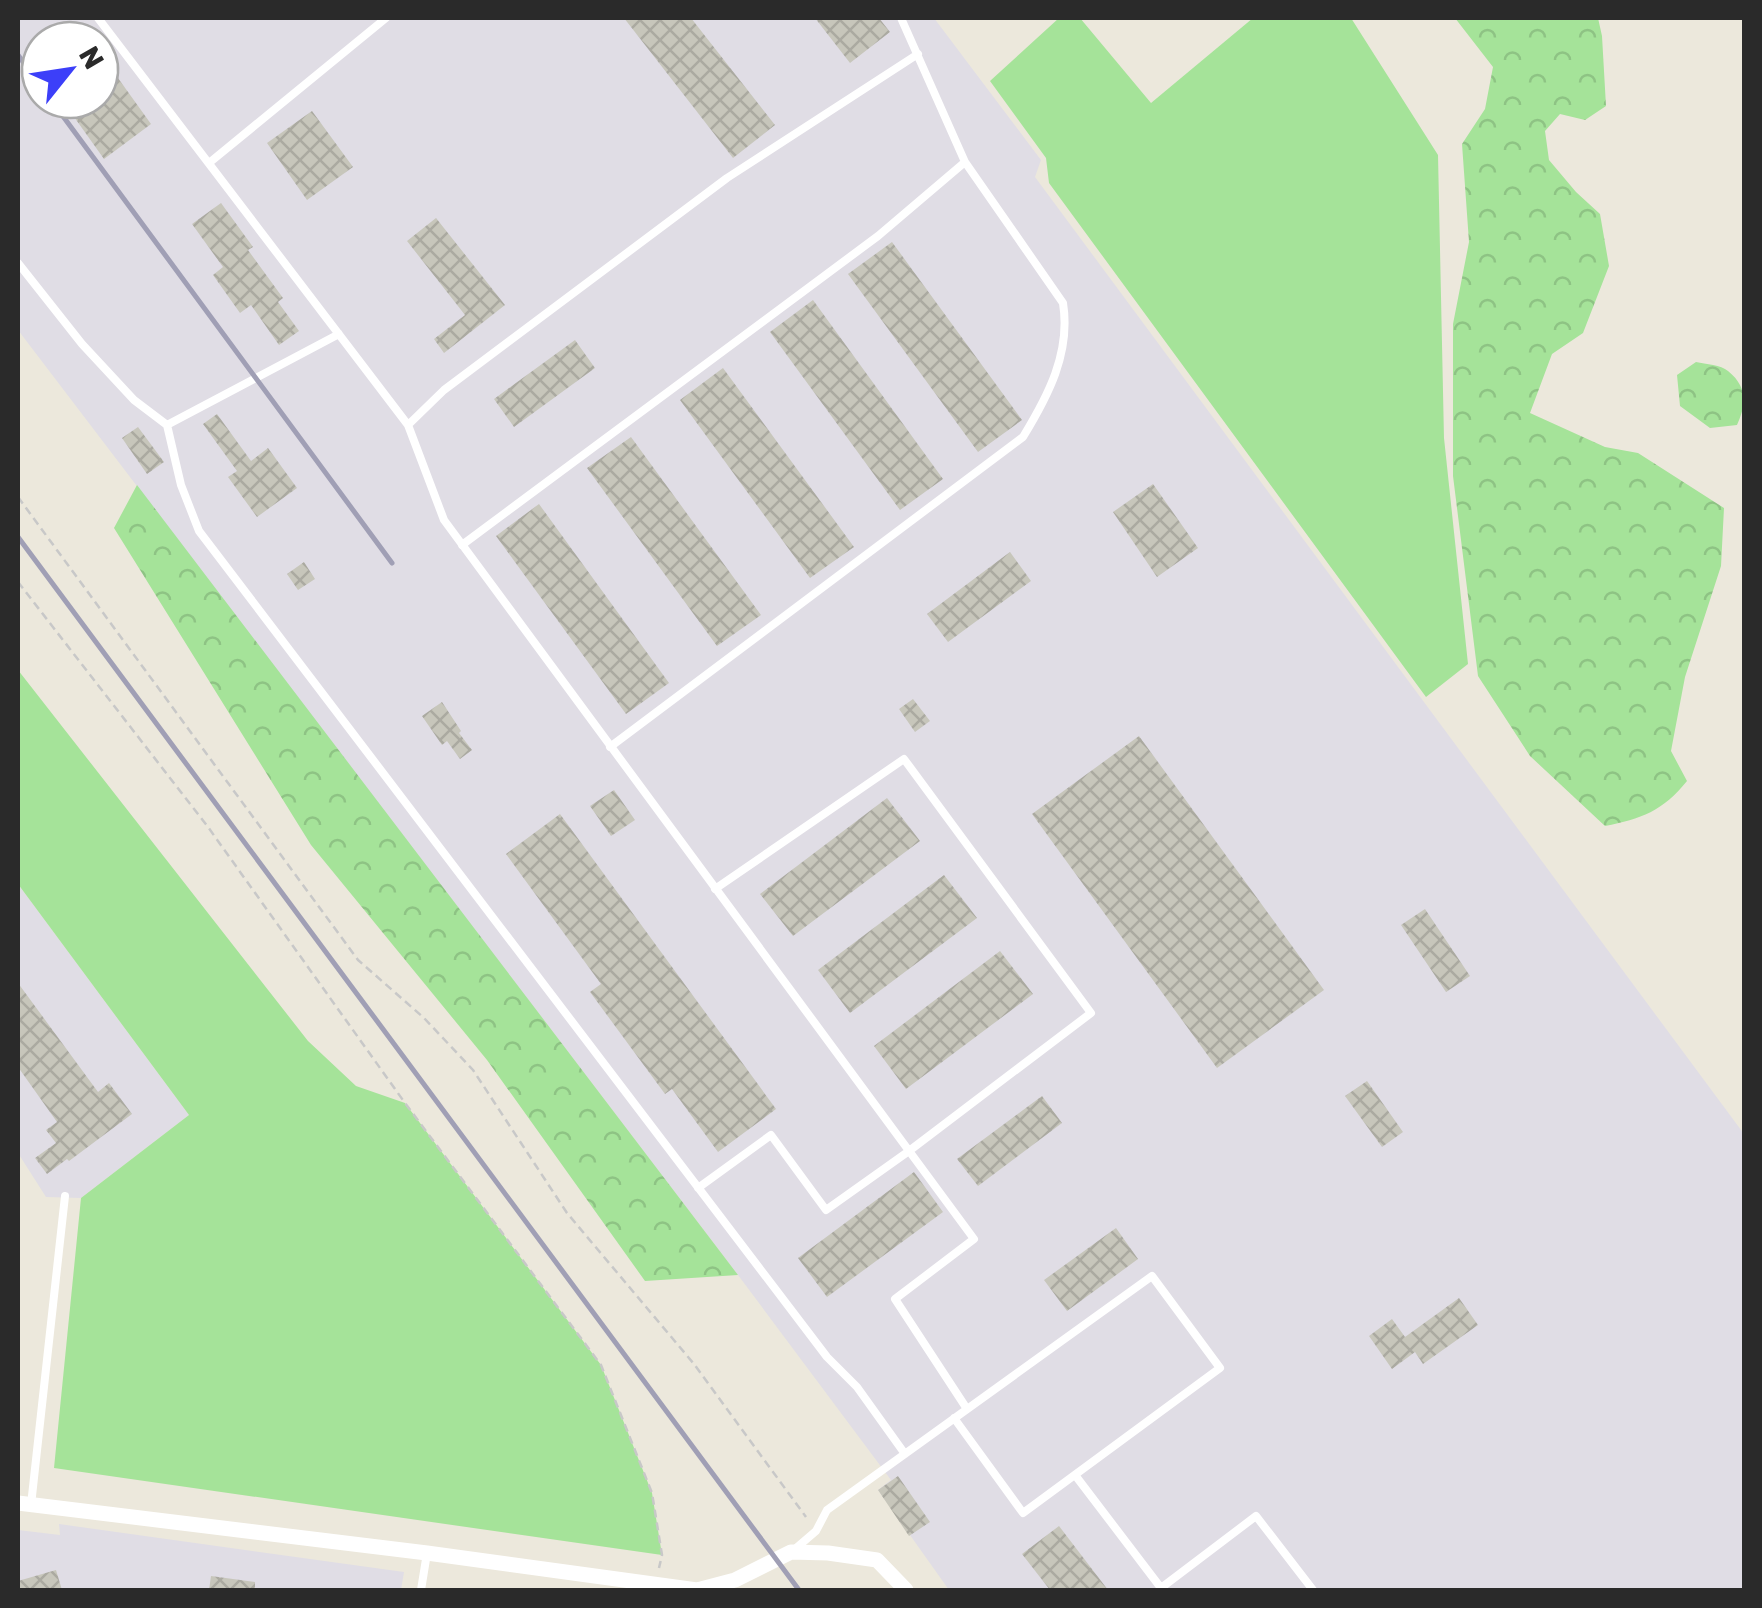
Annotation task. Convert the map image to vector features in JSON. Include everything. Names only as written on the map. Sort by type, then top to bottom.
[{"type":"street","points":[[24,1504],[697,1590],[720,1588],[791,1552],[828,1553],[877,1560],[906,1590]]},
{"type":"lane","points":[[98,18],[408,425],[444,520],[974,1239],[895,1299],[967,1409]]},
{"type":"lane","points":[[209,164],[386,18]]},
{"type":"lane","points":[[610,746],[1024,437],[1046,400],[1062,354],[1066,324],[1062,304],[965,162],[901,18]]},
{"type":"lane","points":[[408,425],[444,390],[727,178],[918,54]]},
{"type":"lane","points":[[462,545],[878,236],[965,162]]},
{"type":"lane","points":[[18,264],[82,344],[134,400],[167,425],[181,486],[199,532],[828,1358],[857,1386],[905,1454]]},
{"type":"lane","points":[[167,425],[339,334]]},
{"type":"lane","points":[[698,1188],[771,1134],[826,1210],[1091,1013],[904,759],[715,889]]},
{"type":"lane","points":[[24,1504],[65,1196]]},
{"type":"lane","points":[[791,1552],[816,1531],[827,1510],[954,1418],[1152,1276],[1220,1368],[1023,1513],[954,1418]]},
{"type":"lane","points":[[1075,1475],[1161,1588],[1256,1516],[1313,1590]]},
{"type":"lane","points":[[820,1500],[827,1510]]},
{"type":"lane","points":[[422,1590],[426,1553]]},
{"type":"path","points":[[18,497],[358,960],[424,1018],[474,1070],[567,1212],[694,1364],[816,1531]]},
{"type":"path","points":[[18,582],[208,826],[405,1103],[601,1365],[652,1493],[662,1556]]},
{"type":"shaded area","points":[[18,18],[934,18],[1041,160],[1035,177],[1744,1134],[1744,1590],[949,1590],[878,1490],[891,1480],[18,330]]},
{"type":"shaded area","points":[[18,884],[189,1115],[81,1198],[46,1197],[18,1153]]},
{"type":"shaded area","points":[[59,1524],[404,1572],[401,1590],[18,1590],[18,1530],[60,1535]]},
{"type":"green space","points":[[1059,18],[1080,18],[1151,103],[1253,18],[1351,18],[1438,155],[1444,438],[1468,664],[1426,697],[1049,183],[1046,158],[990,81]]},
{"type":"green space","points":[[1455,18],[1598,18],[1606,106],[1585,120],[1560,114],[1545,131],[1549,160],[1600,214],[1609,266],[1583,333],[1552,354],[1530,413],[1605,447],[1638,453],[1724,508],[1721,566],[1685,677],[1671,751],[1687,781],[1669,800],[1650,812],[1605,826],[1530,756],[1478,676],[1453,476],[1453,324],[1469,242],[1462,144],[1485,109],[1493,67]]},
{"type":"green space","points":[[1696,362],[1725,369],[1739,383],[1743,403],[1737,425],[1710,428],[1680,406],[1677,375]]},
{"type":"green space","points":[[137,485],[738,1275],[645,1281],[487,1060],[311,845],[114,528]]},
{"type":"green space","points":[[18,670],[308,1041],[356,1086],[405,1103],[601,1365],[652,1493],[662,1555],[54,1468],[81,1198],[189,1115],[18,884]]},
{"type":"building","points":[[624,18],[691,18],[775,125],[733,158]]},
{"type":"building","points":[[815,18],[879,18],[890,32],[850,63]]},
{"type":"building","points":[[120,81],[151,124],[104,159],[76,120],[120,120]]},
{"type":"building","points":[[312,111],[353,167],[307,200],[267,143]]},
{"type":"building","points":[[221,203],[253,247],[248,250],[283,298],[278,302],[299,331],[279,345],[251,305],[240,313],[213,275],[223,267],[192,224]]},
{"type":"building","points":[[436,218],[505,305],[444,353],[434,339],[465,315],[407,241]]},
{"type":"building","points":[[892,242],[1022,420],[978,452],[848,274]]},
{"type":"building","points":[[813,300],[943,479],[900,510],[770,332]]},
{"type":"building","points":[[575,340],[595,368],[514,427],[494,399]]},
{"type":"building","points":[[723,368],[854,547],[810,578],[680,400]]},
{"type":"building","points":[[217,414],[251,461],[268,448],[297,488],[257,517],[228,477],[237,471],[203,424]]},
{"type":"building","points":[[138,427],[164,462],[147,474],[122,438]]},
{"type":"building","points":[[631,437],[761,615],[717,646],[587,468]]},
{"type":"building","points":[[1153,484],[1198,548],[1157,577],[1113,512]]},
{"type":"building","points":[[539,504],[669,683],[626,714],[496,536]]},
{"type":"building","points":[[1010,552],[1031,581],[948,642],[927,614]]},
{"type":"building","points":[[304,562],[315,579],[298,590],[287,574]]},
{"type":"building","points":[[913,699],[930,721],[915,732],[899,709]]},
{"type":"building","points":[[442,702],[472,750],[460,759],[447,741],[442,745],[422,716]]},
{"type":"building","points":[[1139,736],[1324,990],[1217,1068],[1032,814]]},
{"type":"building","points":[[614,790],[635,820],[611,836],[590,806]]},
{"type":"building","points":[[887,798],[920,841],[793,936],[760,894]]},
{"type":"building","points":[[560,814],[776,1109],[718,1152],[672,1089],[665,1094],[590,992],[601,984],[506,854]]},
{"type":"building","points":[[944,875],[977,918],[850,1013],[818,970]]},
{"type":"building","points":[[1425,909],[1470,976],[1446,992],[1401,925]]},
{"type":"building","points":[[1000,951],[1033,994],[906,1089],[874,1046]]},
{"type":"building","points":[[18,983],[98,1092],[109,1083],[132,1114],[47,1174],[35,1158],[56,1143],[46,1130],[57,1122],[18,1067]]},
{"type":"building","points":[[1367,1081],[1403,1132],[1382,1147],[1345,1096]]},
{"type":"building","points":[[1042,1096],[1062,1123],[978,1186],[957,1159]]},
{"type":"building","points":[[914,1172],[943,1212],[827,1297],[798,1258]]},
{"type":"building","points":[[1116,1228],[1138,1259],[1067,1311],[1044,1280]]},
{"type":"building","points":[[1459,1298],[1478,1325],[1423,1364],[1415,1352],[1392,1369],[1369,1336],[1392,1319],[1405,1337]]},
{"type":"building","points":[[898,1476],[930,1522],[909,1536],[878,1490]]},
{"type":"building","points":[[1059,1526],[1108,1590],[1050,1590],[1022,1554]]},
{"type":"building","points":[[56,1570],[62,1590],[18,1590],[18,1581]]},
{"type":"building","points":[[211,1576],[255,1582],[255,1590],[209,1590]]},
{"type":"railway","points":[[66,120],[392,563]]},
{"type":"railway","points":[[18,537],[799,1590]]}]
